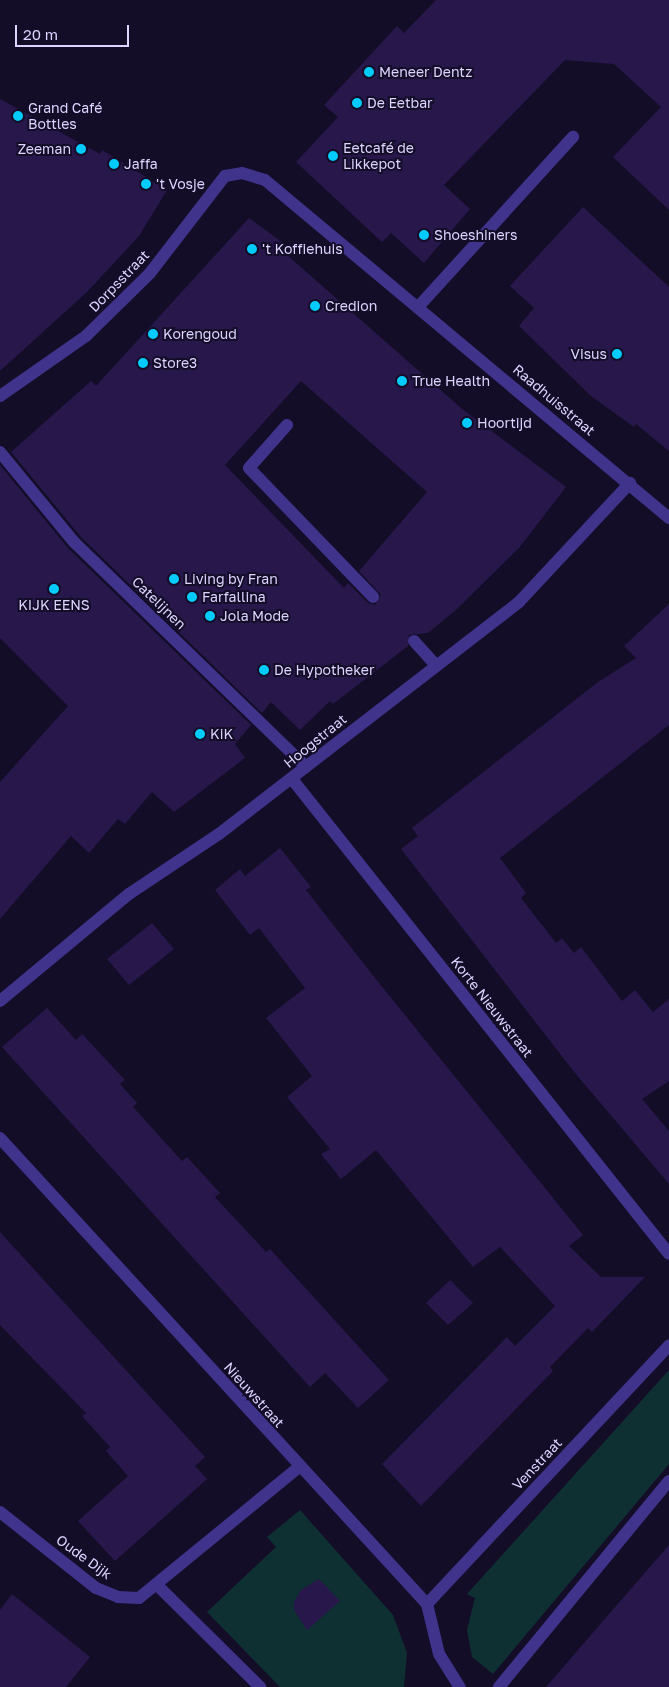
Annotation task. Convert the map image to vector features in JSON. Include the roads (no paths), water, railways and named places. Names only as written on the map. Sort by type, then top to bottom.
[{"type":"street","points":[[418,306],[573,136]]},
{"type":"street","name":"Raadhuisstraat","points":[[242,173],[265,180],[630,483],[669,518]]},
{"type":"street","name":"Dorpsstraat","points":[[0,396],[86,336],[150,273],[225,176],[242,173]]},
{"type":"street","points":[[287,425],[248,468],[374,597]]},
{"type":"street","name":"Catelijnen","points":[[0,452],[74,542],[306,766]]},
{"type":"street","name":"Hoogstraat","points":[[0,1002],[129,894],[292,779],[435,664],[519,602],[630,483]]},
{"type":"street","points":[[414,641],[435,664]]},
{"type":"street","name":"Korte Nieuwstraat","points":[[292,779],[669,1254]]},
{"type":"street","name":"Nieuwstraat","points":[[0,1138],[299,1467],[427,1604],[439,1654],[457,1686]]},
{"type":"street","name":"Venstraat","points":[[427,1604],[669,1345]]},
{"type":"street","name":"Oude Dijk","points":[[0,1512],[96,1588],[118,1597],[140,1598],[158,1586],[299,1467]]},
{"type":"street","points":[[498,1687],[669,1480]]},
{"type":"street","points":[[158,1586],[260,1687]]},
{"type":"place","name":"Meneer Dentz","points":[[369,72]]},
{"type":"place","name":"De Eetbar","points":[[357,103]]},
{"type":"place","name":"Grand Café Bottles","points":[[18,116]]},
{"type":"place","name":"Zeeman","points":[[81,149]]},
{"type":"place","name":"Eetcafé de Likkepot","points":[[333,156]]},
{"type":"place","name":"Jaffa","points":[[114,164]]},
{"type":"place","name":"'t Vosje","points":[[146,184]]},
{"type":"place","name":"Shoeshiners","points":[[424,235]]},
{"type":"place","name":"'t Koffiehuis","points":[[252,249]]},
{"type":"place","name":"Credion","points":[[315,306]]},
{"type":"place","name":"Korengoud","points":[[153,334]]},
{"type":"place","name":"Visus","points":[[617,354]]},
{"type":"place","name":"Store3","points":[[143,363]]},
{"type":"place","name":"True Health","points":[[402,381]]},
{"type":"place","name":"Hoortijd","points":[[467,423]]},
{"type":"place","name":"Living by Fran","points":[[174,579]]},
{"type":"place","name":"KIJK EENS","points":[[54,589]]},
{"type":"place","name":"Farfallina","points":[[192,597]]},
{"type":"place","name":"Jola Mode","points":[[210,616]]},
{"type":"place","name":"De Hypotheker","points":[[264,670]]},
{"type":"place","name":"KiK","points":[[200,734]]}]
